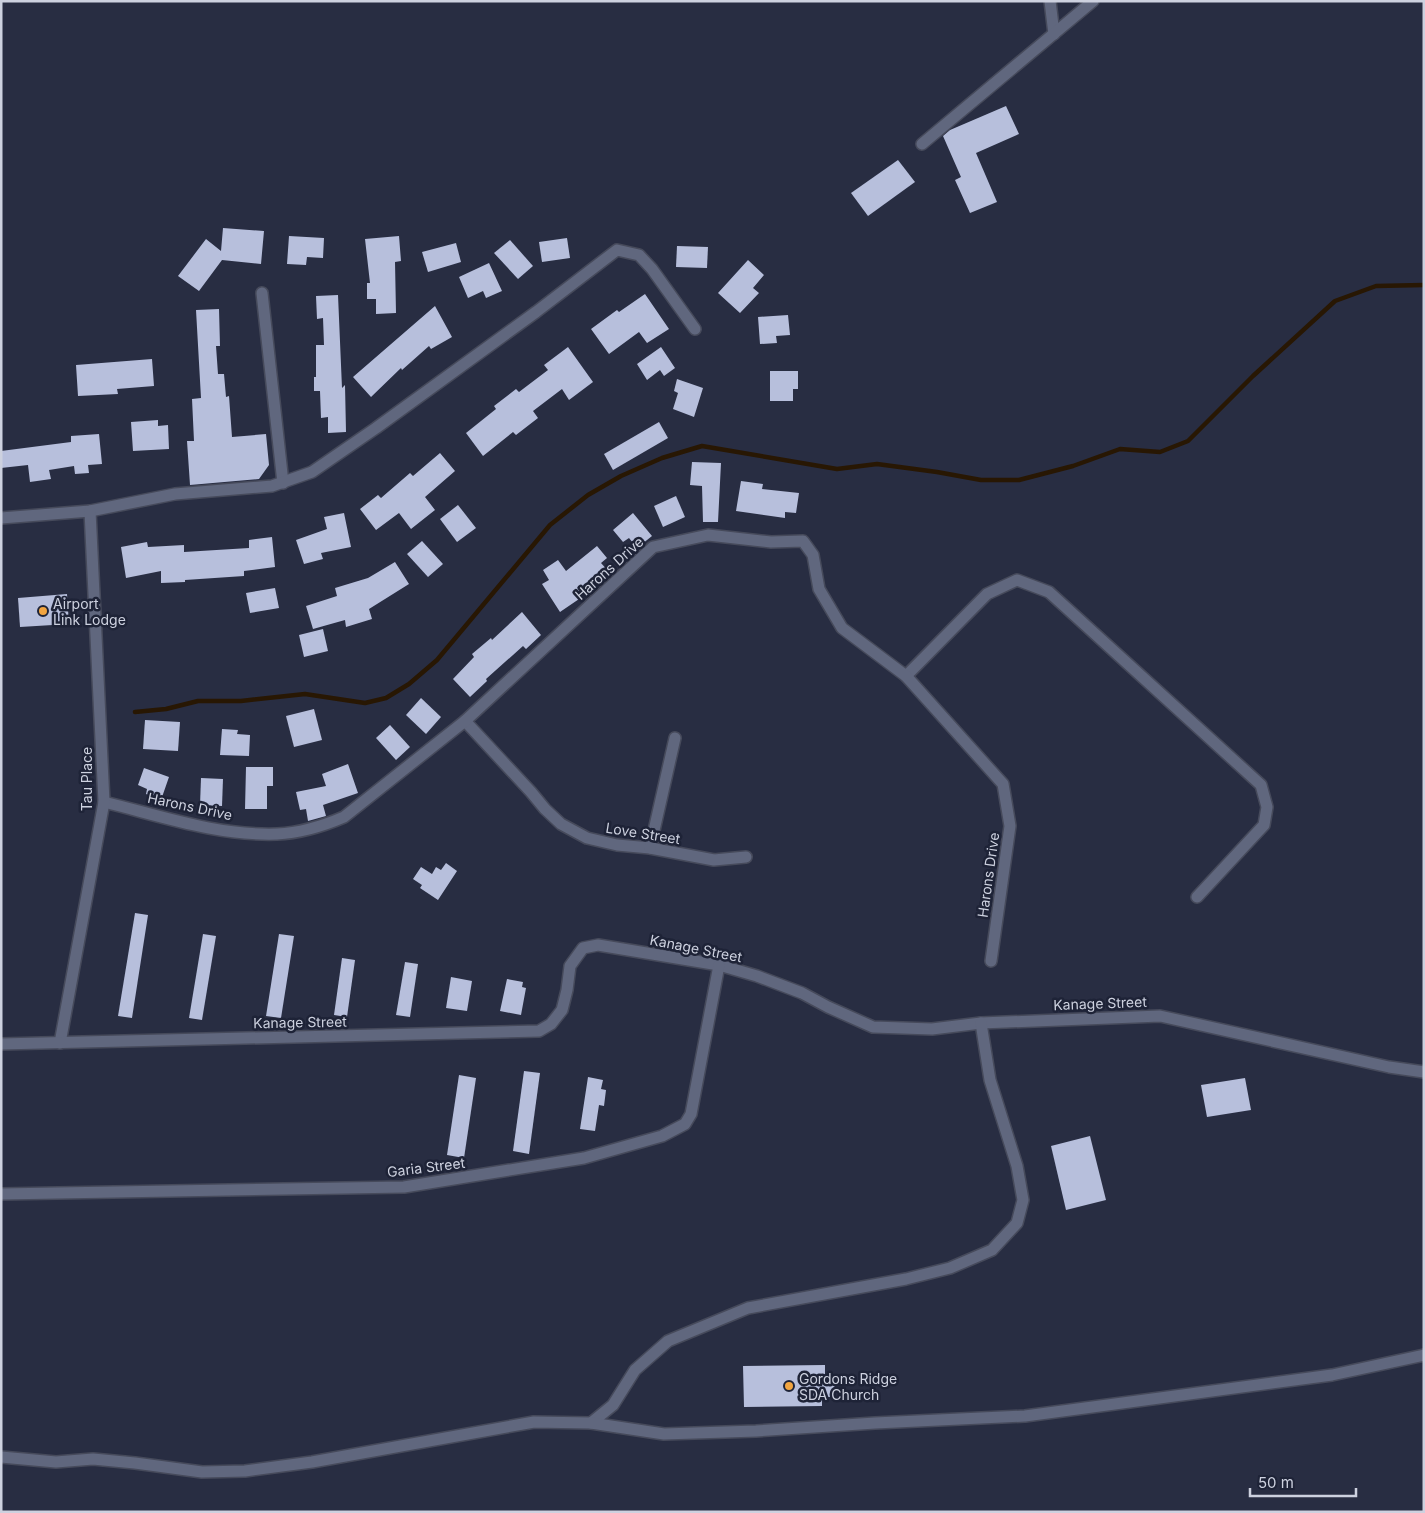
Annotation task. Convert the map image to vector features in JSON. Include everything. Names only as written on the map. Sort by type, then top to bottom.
[{"type":"street","points":[[1050,1],[1054,34]]},
{"type":"street","points":[[922,144],[1093,1]]},
{"type":"street","points":[[1,518],[90,511],[175,494],[272,486],[312,472],[536,312],[617,250],[639,255],[652,269],[695,329]]},
{"type":"street","points":[[262,293],[283,482]]},
{"type":"street","name":"Tau Place","points":[[60,1043],[104,802],[90,511]]},
{"type":"street","name":"Harons Drive","points":[[104,802],[215,830],[277,834],[324,825],[344,817],[465,720],[653,547],[708,535],[771,542],[803,541],[813,555],[819,589],[842,628],[906,676],[1003,784],[1010,826],[991,961]]},
{"type":"street","points":[[906,676],[987,594],[1017,580],[1049,592],[1261,785],[1267,807],[1264,825],[1197,897]]},
{"type":"street","name":"Love Street","points":[[465,720],[531,792],[544,809],[561,824],[587,838],[616,845],[650,848],[714,860],[746,857]]},
{"type":"street","points":[[650,848],[675,738]]},
{"type":"street","name":"Kanage Street","points":[[1,1044],[539,1032],[551,1024],[562,1010],[570,966],[583,948],[598,945],[719,965],[802,993],[828,1007],[874,1027],[932,1029],[981,1023],[1160,1016],[1389,1067],[1424,1072]]},
{"type":"street","name":"Garia Street","points":[[1,1194],[404,1188],[584,1158],[662,1136],[685,1124],[691,1114],[719,965]]},
{"type":"street","points":[[591,1423],[613,1405],[635,1370],[668,1342],[748,1308],[906,1279],[950,1268],[992,1250],[1017,1223],[1023,1200],[1017,1166],[990,1080],[981,1023]]},
{"type":"street","points":[[1,1457],[56,1462],[92,1459],[202,1472],[245,1472],[312,1462],[534,1422],[591,1423],[664,1434],[756,1431],[1025,1416],[1332,1375],[1424,1355]]},
{"type":"building","points":[[1006,106],[1019,134],[976,153],[997,202],[970,213],[955,180],[961,177],[943,136],[950,130]]},
{"type":"building","points":[[898,160],[915,182],[868,216],[851,193]]},
{"type":"building","points":[[223,228],[264,231],[261,264],[222,260],[199,291],[178,276],[206,239],[221,251]]},
{"type":"building","points":[[289,236],[324,238],[323,258],[307,257],[306,265],[287,264]]},
{"type":"building","points":[[399,236],[401,261],[395,262],[396,313],[376,314],[376,299],[367,299],[367,283],[370,283],[365,239]]},
{"type":"building","points":[[567,238],[570,258],[542,262],[539,242]]},
{"type":"building","points":[[510,240],[533,266],[518,279],[494,253]]},
{"type":"building","points":[[456,243],[461,262],[428,272],[422,252]]},
{"type":"building","points":[[677,246],[708,247],[707,268],[676,267]]},
{"type":"building","points":[[748,260],[764,275],[753,288],[759,293],[740,313],[718,293]]},
{"type":"building","points":[[489,263],[502,291],[486,298],[483,291],[468,298],[459,277]]},
{"type":"building","points":[[645,294],[669,329],[647,343],[639,332],[609,354],[591,329],[617,310],[619,312]]},
{"type":"building","points":[[338,295],[342,388],[345,385],[346,432],[328,433],[328,417],[321,418],[320,391],[314,391],[316,345],[324,345],[323,318],[317,319],[316,296]]},
{"type":"building","points":[[435,306],[452,337],[431,349],[429,346],[402,370],[401,368],[371,397],[353,377]]},
{"type":"building","points":[[219,309],[220,346],[216,346],[218,374],[224,374],[226,397],[229,396],[232,437],[266,434],[269,465],[259,479],[190,485],[187,441],[194,441],[192,399],[201,398],[196,310]]},
{"type":"building","points":[[788,315],[790,335],[776,336],[777,343],[760,344],[758,317]]},
{"type":"building","points":[[568,347],[593,382],[569,400],[562,389],[533,411],[538,418],[516,435],[513,432],[483,456],[466,433],[496,409],[494,406],[516,389],[519,392],[548,370],[544,365]]},
{"type":"building","points":[[661,347],[675,368],[664,376],[660,370],[647,380],[637,364]]},
{"type":"building","points":[[152,359],[154,386],[117,389],[118,394],[78,396],[76,365]]},
{"type":"building","points":[[770,371],[798,371],[798,389],[793,389],[793,401],[770,401]]},
{"type":"building","points":[[677,379],[703,388],[694,417],[673,409],[678,393],[674,391]]},
{"type":"building","points":[[158,420],[158,426],[168,425],[169,449],[133,451],[131,422]]},
{"type":"building","points":[[659,422],[668,438],[613,470],[604,454]]},
{"type":"building","points":[[99,434],[102,464],[88,465],[89,473],[75,474],[74,466],[49,470],[51,479],[30,482],[28,465],[1,468],[1,451],[71,442],[71,436]]},
{"type":"building","points":[[440,453],[455,471],[425,497],[435,510],[411,529],[399,513],[376,530],[360,509],[378,495],[381,498],[410,473],[413,476]]},
{"type":"building","points":[[692,462],[721,463],[718,522],[703,522],[702,486],[690,485]]},
{"type":"building","points":[[741,481],[763,484],[762,489],[799,493],[796,513],[785,512],[785,518],[736,511]]},
{"type":"building","points":[[676,496],[685,517],[663,527],[654,506]]},
{"type":"building","points":[[458,505],[476,528],[457,542],[440,519]]},
{"type":"building","points":[[344,513],[351,547],[321,553],[323,559],[304,564],[296,540],[327,529],[324,517]]},
{"type":"building","points":[[633,513],[652,536],[637,548],[629,538],[623,542],[613,530]]},
{"type":"building","points":[[272,537],[275,567],[244,571],[244,576],[161,583],[161,571],[126,578],[121,547],[147,542],[148,547],[184,545],[184,552],[249,548],[249,540]]},
{"type":"building","points":[[422,541],[443,564],[428,577],[407,554]]},
{"type":"building","points":[[597,546],[607,558],[601,563],[610,573],[582,597],[560,612],[542,584],[549,580],[543,570],[558,560],[566,571]]},
{"type":"building","points":[[395,562],[409,584],[369,609],[372,619],[346,627],[345,620],[313,629],[306,606],[337,596],[335,588],[368,578]]},
{"type":"building","points":[[275,588],[279,608],[250,613],[246,593]]},
{"type":"building","name":"Airport Link Lodge","points":[[67,594],[69,624],[20,627],[18,598]]},
{"type":"building","points":[[522,612],[541,635],[526,649],[523,646],[486,679],[487,681],[470,697],[453,679],[474,657],[472,654],[491,638],[492,640]]},
{"type":"building","points":[[323,629],[328,651],[304,657],[299,635]]},
{"type":"building","points":[[421,698],[441,717],[426,734],[406,715]]},
{"type":"building","points":[[314,709],[322,740],[294,747],[286,716]]},
{"type":"building","points":[[145,720],[180,722],[178,751],[143,749]]},
{"type":"building","points":[[390,725],[410,747],[396,760],[376,738]]},
{"type":"building","points":[[222,729],[238,730],[237,734],[250,735],[249,756],[220,755]]},
{"type":"building","points":[[348,764],[358,793],[323,805],[326,816],[308,821],[306,809],[300,810],[296,792],[326,786],[322,774]]},
{"type":"building","points":[[246,767],[273,767],[273,786],[267,786],[267,809],[245,809]]},
{"type":"building","points":[[144,768],[169,777],[161,800],[146,794],[147,789],[138,785]]},
{"type":"building","points":[[201,778],[223,779],[222,806],[200,805]]},
{"type":"building","points":[[446,863],[457,871],[438,900],[420,888],[422,885],[413,879],[421,867],[432,874],[436,867],[441,870]]},
{"type":"building","points":[[135,913],[148,915],[132,1018],[118,1016]]},
{"type":"building","points":[[203,934],[216,936],[202,1020],[189,1018]]},
{"type":"building","points":[[279,934],[294,936],[281,1018],[266,1016]]},
{"type":"building","points":[[342,958],[355,960],[347,1017],[334,1015]]},
{"type":"building","points":[[405,962],[418,964],[410,1017],[396,1015]]},
{"type":"building","points":[[451,977],[472,981],[467,1011],[446,1008]]},
{"type":"building","points":[[507,979],[523,982],[522,987],[526,988],[521,1015],[500,1011]]},
{"type":"building","points":[[524,1071],[540,1073],[529,1154],[513,1151]]},
{"type":"building","points":[[459,1075],[476,1078],[464,1158],[447,1155]]},
{"type":"building","points":[[588,1077],[603,1080],[601,1089],[606,1090],[604,1106],[599,1105],[595,1131],[580,1129]]},
{"type":"building","points":[[1245,1078],[1251,1110],[1207,1117],[1201,1085]]},
{"type":"building","points":[[1090,1136],[1106,1200],[1066,1210],[1051,1146]]},
{"type":"building","name":"Gordons Ridge SDA Church","points":[[825,1365],[825,1375],[834,1375],[835,1397],[822,1397],[822,1406],[744,1407],[743,1366]]},
{"type":"waterway","points":[[135,712],[166,709],[198,701],[241,701],[305,694],[365,703],[386,698],[409,684],[437,660],[550,525],[588,495],[621,476],[662,458],[702,446],[837,469],[877,464],[981,480],[1019,480],[1073,466],[1120,449],[1160,452],[1188,441],[1253,376],[1335,301],[1376,286],[1424,285]]},
{"type":"place","name":"Airport Link Lodge","points":[[43,611]]},
{"type":"place","name":"Gordons Ridge SDA Church","points":[[789,1386]]}]
